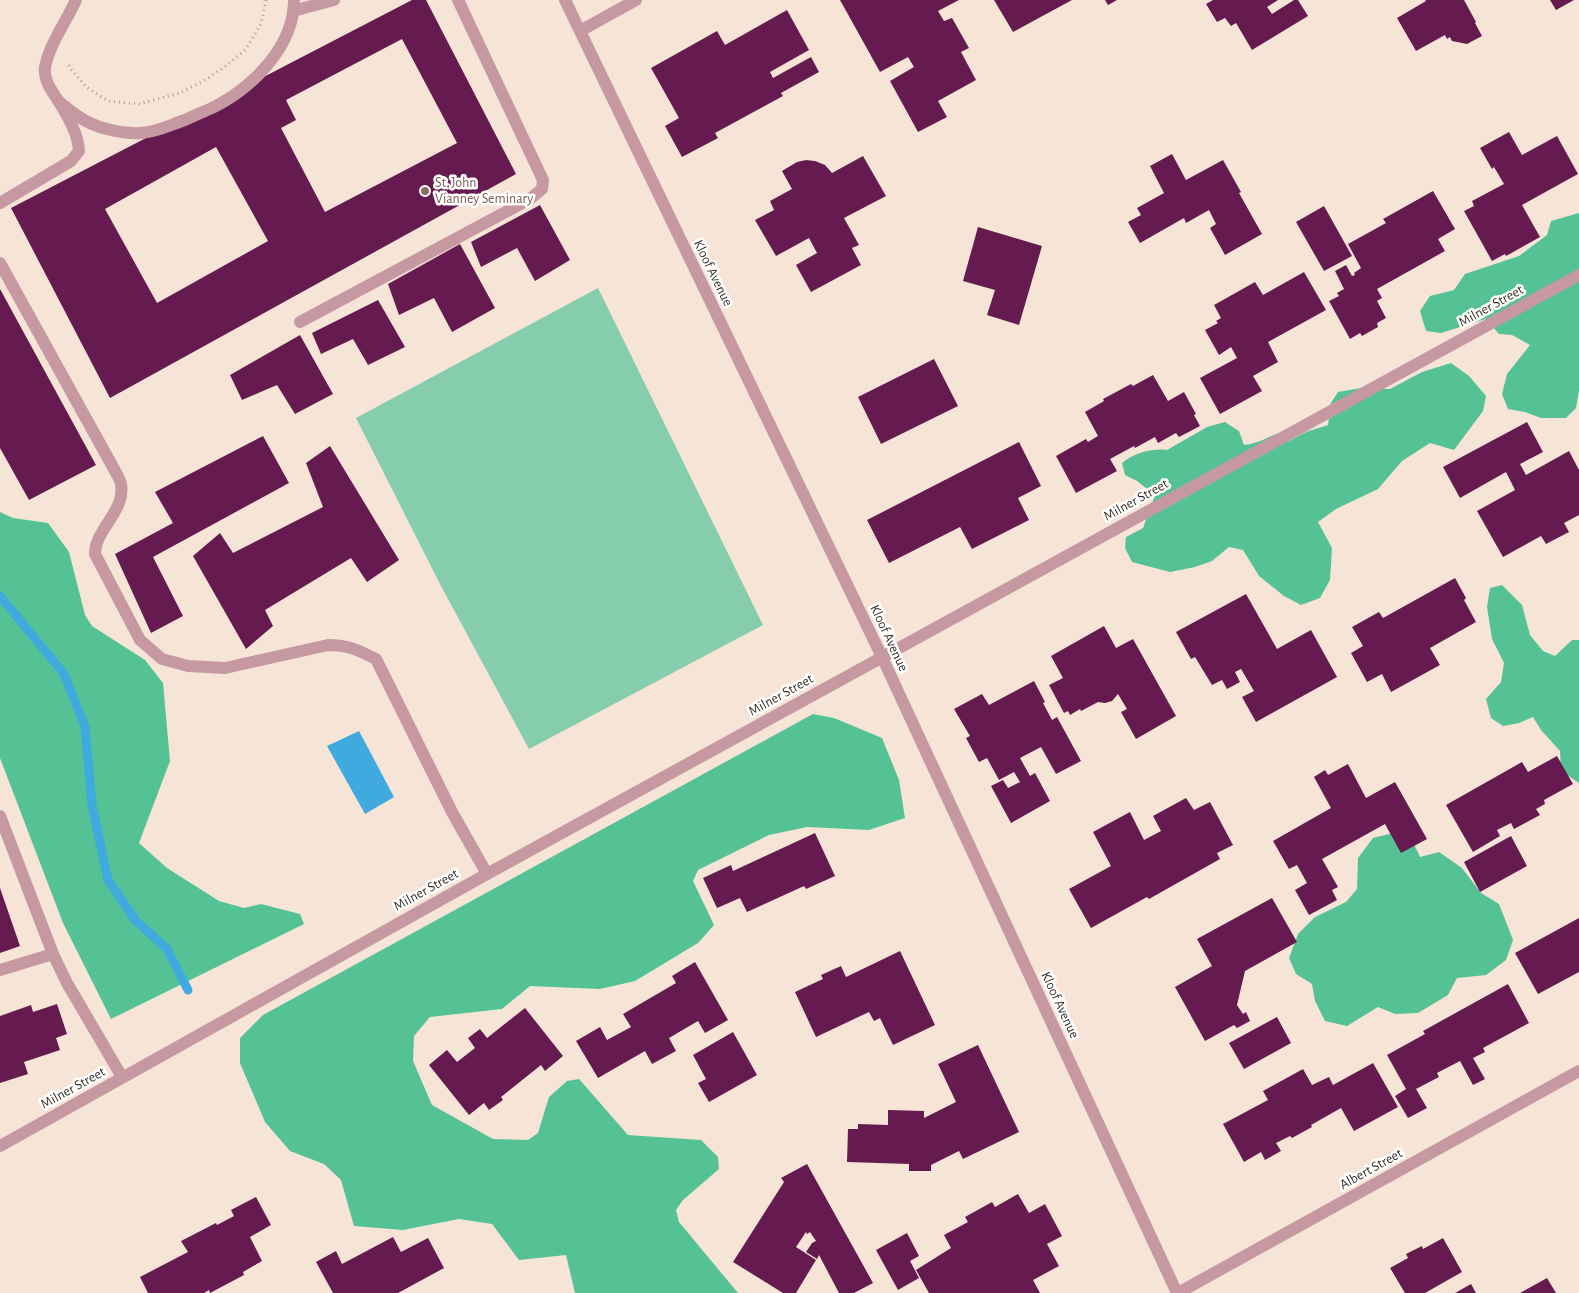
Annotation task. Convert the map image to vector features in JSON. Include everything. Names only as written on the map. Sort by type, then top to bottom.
[{"type":"street","points":[[0,203],[71,161],[79,151],[76,133],[50,90],[45,69],[48,56],[76,0]]},
{"type":"street","points":[[58,101],[86,122],[122,132],[141,133],[156,131],[216,106],[235,94],[264,70],[281,46],[290,23],[294,5],[334,0]]},
{"type":"street","points":[[300,322],[530,199],[542,188],[543,180],[458,0]]},
{"type":"street","name":"Kloof Avenue","points":[[565,0],[882,657],[1177,1293]]},
{"type":"street","points":[[580,31],[636,0]]},
{"type":"street","points":[[0,263],[121,484],[121,494],[117,508],[95,546],[95,554],[140,640],[162,659],[188,666],[225,668],[328,645],[343,645],[376,658],[452,812],[487,874]]},
{"type":"street","name":"Milner Street","points":[[0,1146],[487,874],[1579,275]]},
{"type":"street","points":[[0,816],[53,954],[67,983],[122,1078]]},
{"type":"street","points":[[0,970],[53,954]]},
{"type":"street","name":"Albert Street","points":[[1177,1293],[1579,1071]]},
{"type":"path","points":[[58,34],[70,68],[86,87],[108,101],[139,104],[180,93],[207,79],[227,65],[246,49],[261,24],[266,0]]},
{"type":"green space","points":[[1579,213],[1579,390],[1576,408],[1566,418],[1541,418],[1525,412],[1508,409],[1502,394],[1507,374],[1530,345],[1512,335],[1499,334],[1486,319],[1441,333],[1426,331],[1420,311],[1430,296],[1454,290],[1465,274],[1519,256],[1547,235],[1551,221]]},
{"type":"green space","points":[[598,288],[763,625],[529,749],[441,586],[356,418]]},
{"type":"green space","points":[[1451,363],[1469,376],[1486,396],[1483,411],[1454,450],[1430,443],[1402,461],[1378,489],[1336,509],[1318,522],[1332,548],[1330,580],[1320,598],[1301,605],[1284,596],[1259,576],[1243,550],[1229,547],[1212,561],[1170,572],[1132,562],[1125,548],[1126,537],[1143,528],[1155,495],[1137,481],[1125,475],[1122,463],[1127,459],[1143,452],[1167,450],[1207,427],[1225,422],[1239,431],[1244,445],[1259,442],[1282,432],[1289,441],[1306,432],[1328,425],[1331,403],[1338,392],[1361,388],[1390,389],[1422,372]]},
{"type":"green space","points":[[0,512],[13,518],[48,523],[69,552],[85,615],[92,626],[145,660],[163,683],[170,761],[139,843],[167,868],[219,901],[244,908],[261,904],[300,914],[304,924],[111,1019],[63,923],[0,758]]},
{"type":"green space","points":[[1502,585],[1522,605],[1530,635],[1543,651],[1555,656],[1572,640],[1579,640],[1579,783],[1561,771],[1560,751],[1541,730],[1533,717],[1519,723],[1503,726],[1491,718],[1486,699],[1501,682],[1504,663],[1492,639],[1487,607],[1490,588]]},
{"type":"green space","points":[[813,714],[834,718],[882,738],[899,780],[905,818],[869,830],[807,827],[769,835],[698,870],[693,881],[714,925],[698,943],[635,981],[600,989],[530,986],[502,1009],[430,1017],[414,1036],[413,1061],[432,1105],[493,1139],[528,1140],[538,1133],[549,1097],[567,1081],[579,1079],[628,1135],[701,1140],[718,1157],[719,1169],[683,1200],[676,1210],[679,1222],[738,1293],[575,1293],[566,1255],[519,1260],[492,1224],[459,1219],[403,1230],[354,1226],[341,1180],[324,1164],[290,1151],[265,1122],[240,1063],[240,1038],[263,1015]]},
{"type":"green space","points":[[1397,832],[1413,842],[1420,857],[1439,852],[1462,868],[1481,893],[1499,904],[1513,940],[1506,960],[1486,975],[1457,978],[1448,995],[1418,1013],[1395,1014],[1378,1007],[1347,1026],[1325,1021],[1315,1001],[1312,984],[1296,974],[1289,958],[1298,934],[1315,917],[1346,902],[1357,889],[1358,858],[1373,838]]},
{"type":"water","points":[[359,731],[394,797],[365,814],[327,746]]},
{"type":"building","name":"St. John Vianney Seminary","points":[[412,0],[426,0],[516,174],[110,398],[11,208]],"holes":[[[402,39],[457,143],[325,212],[281,128],[296,120],[286,100]],[[216,147],[268,241],[157,303],[105,209]]]},
{"type":"building","points":[[840,0],[959,0],[938,11],[944,21],[952,18],[969,48],[961,52],[976,80],[938,101],[947,117],[918,132],[890,81],[914,67],[908,57],[880,72]]},
{"type":"building","points":[[994,0],[1072,0],[1013,32]]},
{"type":"building","points":[[1105,0],[1117,0],[1108,5]]},
{"type":"building","points":[[1213,0],[1278,0],[1267,7],[1272,14],[1294,0],[1298,0],[1308,16],[1252,50],[1236,23],[1231,26],[1225,18],[1217,22],[1206,4]]},
{"type":"building","points":[[1425,0],[1464,0],[1482,36],[1467,44],[1452,41],[1450,37],[1447,39],[1445,35],[1416,51],[1397,18]]},
{"type":"building","points":[[1550,0],[1574,0],[1556,10]]},
{"type":"building","points":[[787,10],[809,50],[770,72],[773,78],[811,57],[819,72],[781,93],[783,96],[715,133],[718,138],[682,157],[665,126],[679,118],[651,68],[717,31],[725,45]]},
{"type":"building","points":[[1509,132],[1522,155],[1557,136],[1578,174],[1522,205],[1540,237],[1506,256],[1505,254],[1492,261],[1464,211],[1474,206],[1472,201],[1504,184],[1494,167],[1492,169],[1480,148]]},
{"type":"building","points":[[1172,154],[1186,180],[1223,160],[1262,234],[1225,255],[1210,228],[1216,224],[1209,210],[1186,223],[1184,218],[1140,243],[1128,222],[1141,215],[1137,208],[1164,193],[1150,166]]},
{"type":"building","points":[[863,156],[886,196],[844,218],[859,245],[852,248],[861,265],[811,292],[796,265],[817,253],[809,238],[776,256],[755,220],[774,210],[770,201],[792,189],[782,171],[797,162],[815,161],[825,165],[832,173]]},
{"type":"building","points":[[1433,191],[1455,229],[1438,239],[1445,251],[1377,289],[1382,298],[1377,301],[1386,318],[1377,323],[1378,327],[1362,336],[1360,333],[1350,339],[1329,301],[1339,296],[1337,293],[1344,289],[1335,271],[1346,265],[1352,276],[1361,268],[1348,244],[1386,223],[1383,219]]},
{"type":"building","points":[[540,205],[570,260],[535,281],[517,248],[481,267],[471,242]]},
{"type":"building","points":[[1324,206],[1352,256],[1324,271],[1296,222]]},
{"type":"building","points":[[978,227],[1042,246],[1019,325],[987,315],[995,290],[963,281]]},
{"type":"building","points":[[460,244],[495,308],[452,332],[434,298],[399,315],[388,284]]},
{"type":"building","points":[[1304,272],[1326,310],[1268,342],[1278,362],[1253,376],[1262,391],[1220,414],[1200,378],[1237,358],[1231,347],[1219,355],[1205,330],[1218,323],[1216,321],[1221,318],[1214,305],[1255,282],[1263,295]]},
{"type":"building","points":[[0,289],[96,465],[29,500],[0,448]]},
{"type":"building","points":[[378,300],[405,347],[368,365],[353,339],[321,354],[312,333]]},
{"type":"building","points":[[300,335],[333,394],[295,414],[277,385],[242,400],[230,375]]},
{"type":"building","points":[[934,359],[958,406],[881,444],[858,397]]},
{"type":"building","points":[[1153,375],[1168,401],[1184,392],[1200,426],[1179,437],[1176,433],[1158,443],[1155,437],[1135,448],[1134,446],[1110,459],[1117,471],[1076,493],[1056,456],[1086,439],[1088,442],[1098,436],[1085,412],[1104,401],[1103,399]]},
{"type":"building","points":[[1527,422],[1543,452],[1520,464],[1526,475],[1569,451],[1579,470],[1579,515],[1564,523],[1569,532],[1546,544],[1541,536],[1503,557],[1477,511],[1515,490],[1506,472],[1460,498],[1443,467]]},
{"type":"building","points":[[263,436],[289,483],[153,557],[183,616],[151,633],[115,554],[173,523],[155,492]]},
{"type":"building","points":[[1019,442],[1041,486],[1018,498],[1029,520],[972,549],[960,527],[889,563],[867,520]]},
{"type":"building","points":[[330,446],[399,560],[367,582],[351,558],[265,610],[273,626],[246,649],[193,556],[220,533],[233,553],[323,507],[306,463]]},
{"type":"building","points":[[1455,578],[1476,622],[1430,648],[1440,665],[1391,692],[1382,674],[1367,682],[1351,653],[1363,646],[1352,627],[1379,612],[1383,618]]},
{"type":"building","points":[[1246,594],[1277,649],[1311,630],[1337,677],[1256,722],[1242,697],[1254,691],[1241,669],[1235,672],[1240,682],[1227,689],[1222,680],[1212,685],[1195,657],[1191,659],[1176,632]]},
{"type":"building","points":[[1104,626],[1116,648],[1133,639],[1176,716],[1136,739],[1121,712],[1127,709],[1118,694],[1112,701],[1098,702],[1070,715],[1068,711],[1064,713],[1049,685],[1063,678],[1051,656]]},
{"type":"building","points":[[1034,681],[1052,720],[1057,717],[1081,761],[1056,774],[1041,747],[1020,758],[1030,776],[1035,773],[1050,801],[1011,823],[991,786],[1003,780],[1008,788],[1020,782],[1014,772],[999,780],[987,758],[979,762],[966,738],[970,736],[954,709],[982,694],[989,705]]},
{"type":"building","points":[[1557,756],[1573,784],[1544,800],[1545,804],[1536,809],[1540,815],[1514,829],[1511,823],[1497,830],[1500,836],[1473,852],[1446,805],[1522,762],[1528,772]]},
{"type":"building","points":[[1348,764],[1366,798],[1395,782],[1427,839],[1401,853],[1385,824],[1322,859],[1338,887],[1332,890],[1337,900],[1309,915],[1295,890],[1307,883],[1297,865],[1289,869],[1273,841],[1331,808],[1314,777],[1325,770],[1328,775]]},
{"type":"building","points":[[1186,798],[1194,810],[1210,802],[1233,845],[1217,853],[1220,859],[1149,899],[1147,897],[1091,928],[1069,889],[1111,866],[1093,832],[1130,812],[1144,840],[1161,831],[1153,816]]},
{"type":"building","points":[[815,833],[835,876],[806,889],[804,886],[747,912],[740,898],[717,908],[703,878],[731,865],[733,871]]},
{"type":"building","points":[[1511,836],[1527,866],[1480,892],[1464,862]]},
{"type":"building","points":[[0,888],[20,946],[0,953]]},
{"type":"building","points":[[1272,898],[1297,942],[1245,971],[1237,1005],[1243,1014],[1246,1012],[1250,1021],[1237,1028],[1234,1025],[1205,1041],[1175,987],[1212,966],[1197,939]]},
{"type":"building","points":[[1579,918],[1579,972],[1538,994],[1515,953]]},
{"type":"building","points":[[900,951],[935,1025],[893,1045],[880,1018],[874,1021],[869,1012],[816,1037],[795,992],[823,979],[821,975],[841,966],[846,977]]},
{"type":"building","points":[[695,962],[728,1020],[705,1033],[698,1021],[669,1038],[676,1051],[652,1064],[645,1051],[598,1078],[576,1041],[600,1027],[607,1040],[631,1027],[623,1014],[676,983],[672,976]]},
{"type":"building","points":[[1508,984],[1529,1023],[1483,1048],[1485,1052],[1473,1058],[1485,1079],[1473,1085],[1460,1061],[1437,1073],[1439,1077],[1416,1089],[1427,1108],[1408,1118],[1395,1096],[1406,1089],[1387,1055],[1425,1034],[1423,1031]]},
{"type":"building","points":[[57,1004],[67,1034],[56,1038],[60,1050],[24,1062],[28,1074],[0,1083],[0,1016],[31,1005],[33,1012]]},
{"type":"building","points":[[525,1008],[563,1056],[545,1071],[541,1065],[501,1097],[503,1100],[489,1110],[484,1103],[469,1115],[429,1065],[447,1050],[457,1062],[475,1048],[468,1038],[480,1029],[487,1038]]},
{"type":"building","points":[[1277,1017],[1291,1043],[1244,1069],[1229,1043]]},
{"type":"building","points":[[733,1032],[757,1075],[709,1102],[698,1083],[706,1079],[693,1055]]},
{"type":"building","points":[[978,1045],[1019,1132],[963,1159],[959,1151],[931,1165],[931,1171],[909,1171],[909,1164],[847,1162],[848,1129],[858,1129],[858,1124],[888,1125],[888,1110],[924,1111],[924,1118],[956,1102],[938,1064]]},
{"type":"building","points":[[1373,1063],[1398,1107],[1354,1131],[1341,1108],[1292,1138],[1290,1136],[1276,1143],[1281,1151],[1265,1160],[1261,1152],[1244,1162],[1223,1124],[1268,1100],[1263,1091],[1303,1069],[1312,1085],[1329,1077],[1333,1085]]},
{"type":"building","points":[[807,1164],[873,1283],[854,1293],[839,1293],[819,1255],[817,1259],[806,1252],[812,1243],[816,1241],[810,1232],[807,1234],[806,1232],[796,1247],[816,1260],[796,1293],[783,1293],[733,1262],[784,1182],[781,1178]]},
{"type":"building","points":[[1018,1194],[1029,1213],[1045,1204],[1062,1236],[1047,1244],[1059,1266],[1033,1280],[1040,1293],[929,1293],[916,1270],[951,1248],[944,1235],[968,1222],[965,1217],[992,1202],[995,1207]]},
{"type":"building","points":[[256,1197],[271,1225],[250,1237],[262,1261],[243,1272],[244,1275],[210,1293],[209,1290],[204,1293],[148,1293],[140,1277],[188,1252],[181,1241],[234,1216],[231,1210]]},
{"type":"building","points":[[907,1233],[919,1256],[910,1261],[919,1278],[898,1290],[876,1250]]},
{"type":"building","points":[[393,1237],[401,1252],[428,1238],[444,1268],[398,1293],[333,1293],[316,1262],[336,1251],[342,1264]]},
{"type":"building","points":[[1443,1238],[1462,1272],[1425,1293],[1405,1293],[1390,1268],[1408,1258],[1406,1254],[1422,1246],[1423,1249]]},
{"type":"building","points":[[1547,1278],[1556,1293],[1520,1293]]},
{"type":"building","points":[[1471,1284],[1476,1293],[1455,1293]]},
{"type":"waterway","points":[[0,596],[64,674],[85,727],[92,805],[108,880],[136,921],[167,949],[188,990]]},
{"type":"place","name":"St. John Vianney Seminary","points":[[425,191]]}]
